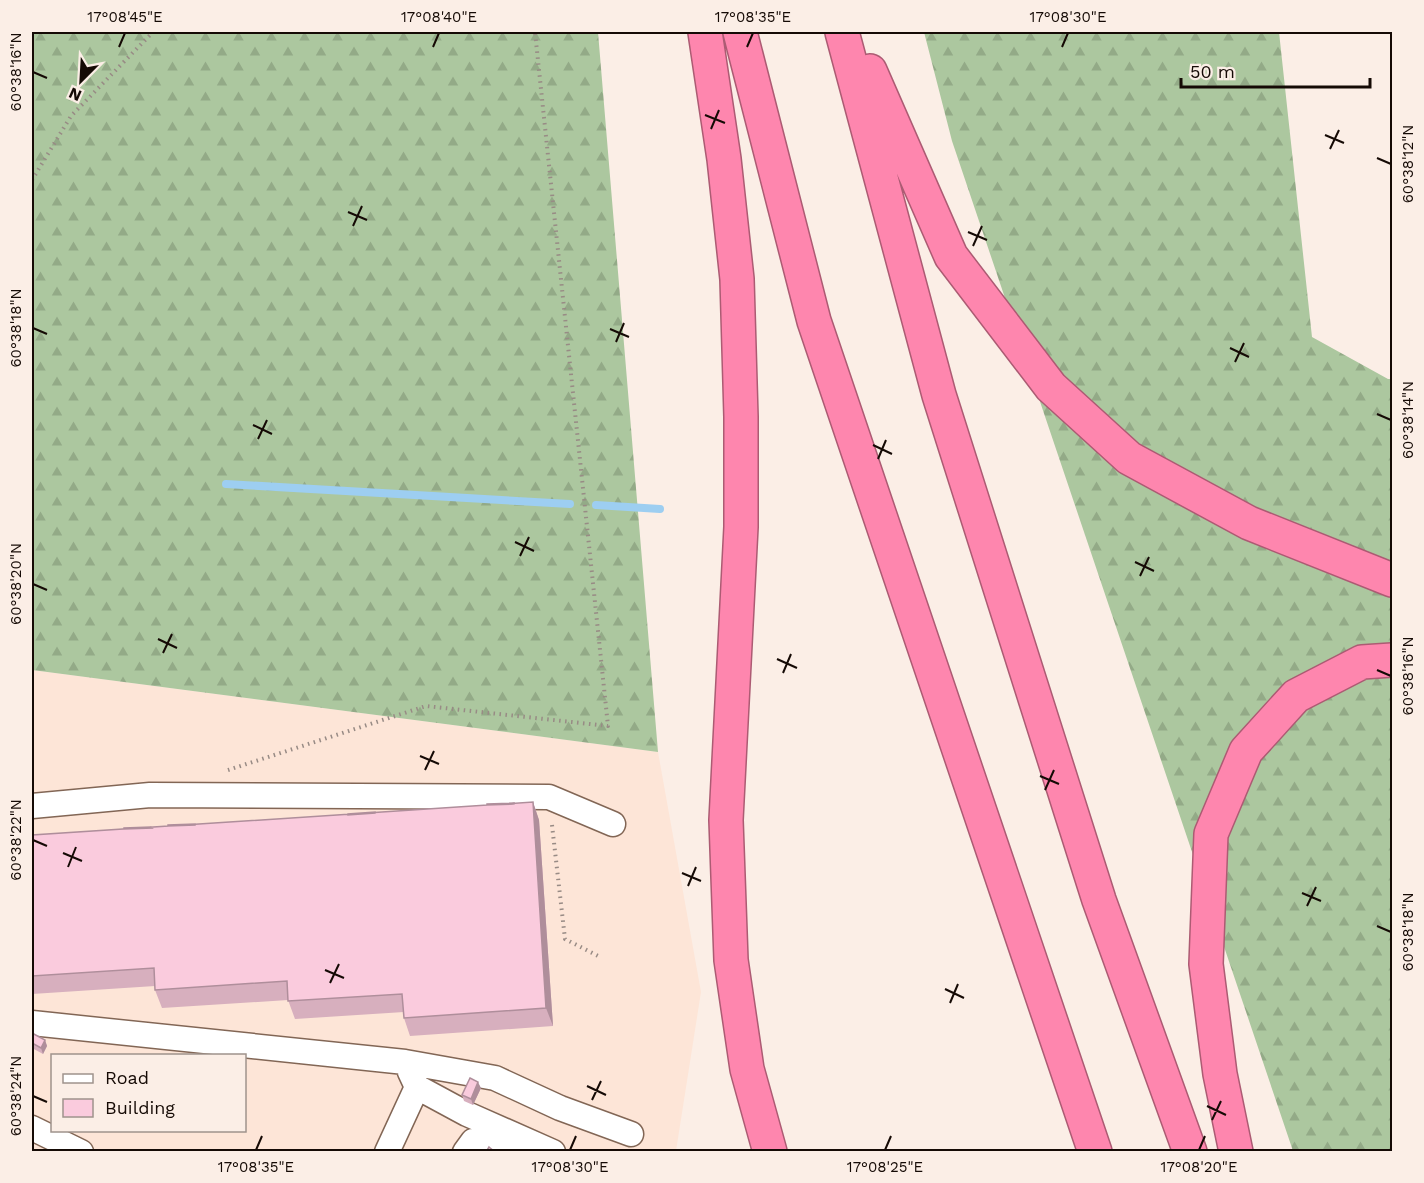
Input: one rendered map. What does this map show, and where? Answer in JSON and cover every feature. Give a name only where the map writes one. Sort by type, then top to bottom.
[{"type":"highway","points":[[705,32],[724,159],[736,268],[741,405],[741,527],[726,820],[731,960],[747,1069],[770,1152]]},
{"type":"highway","points":[[740,32],[814,321],[1095,1152]]},
{"type":"highway","points":[[842,32],[939,395],[1099,900],[1190,1152]]},
{"type":"highway","points":[[852,32],[951,256],[1050,387],[1129,458],[1249,523],[1392,580]]},
{"type":"highway","points":[[1236,1152],[1220,1074],[1206,964],[1210,834],[1246,751],[1296,696],[1362,662],[1392,660]]},
{"type":"lane","points":[[32,806],[150,795],[549,797],[613,824]]},
{"type":"lane","points":[[32,1023],[405,1062],[495,1078],[560,1108],[631,1134]]},
{"type":"lane","points":[[405,1062],[417,1087],[467,1114],[554,1152]]},
{"type":"lane","points":[[387,1152],[417,1087]]},
{"type":"lane","points":[[32,1128],[81,1152]]},
{"type":"lane","points":[[465,1152],[474,1141],[504,1143],[517,1152]]},
{"type":"path","points":[[32,180],[72,116],[153,32]]},
{"type":"path","points":[[227,770],[426,706],[608,726],[535,32]]},
{"type":"path","points":[[549,797],[565,939],[600,957]]},
{"type":"shaded area","points":[[32,670],[658,752],[701,992],[676,1151],[32,1152]]},
{"type":"green space","points":[[32,32],[598,32],[658,752],[32,670]]},
{"type":"green space","points":[[924,32],[1279,32],[1312,337],[1388,379],[1392,379],[1392,1151],[1293,1151],[952,141]]},
{"type":"building","points":[[533,802],[546,1008],[404,1018],[402,994],[288,1001],[287,981],[155,990],[154,968],[32,976],[32,835]]},
{"type":"building","points":[[487,804],[514,804],[487,805]]},
{"type":"building","points":[[375,813],[348,815],[348,814]]},
{"type":"building","points":[[168,825],[195,825],[168,826]]},
{"type":"building","points":[[124,828],[152,828],[124,829]]},
{"type":"building","points":[[32,1033],[45,1040],[41,1048],[32,1043]]},
{"type":"building","points":[[470,1078],[478,1082],[471,1099],[462,1095]]},
{"type":"waterway","points":[[226,484],[570,504]]},
{"type":"waterway","points":[[596,505],[660,509]]}]
